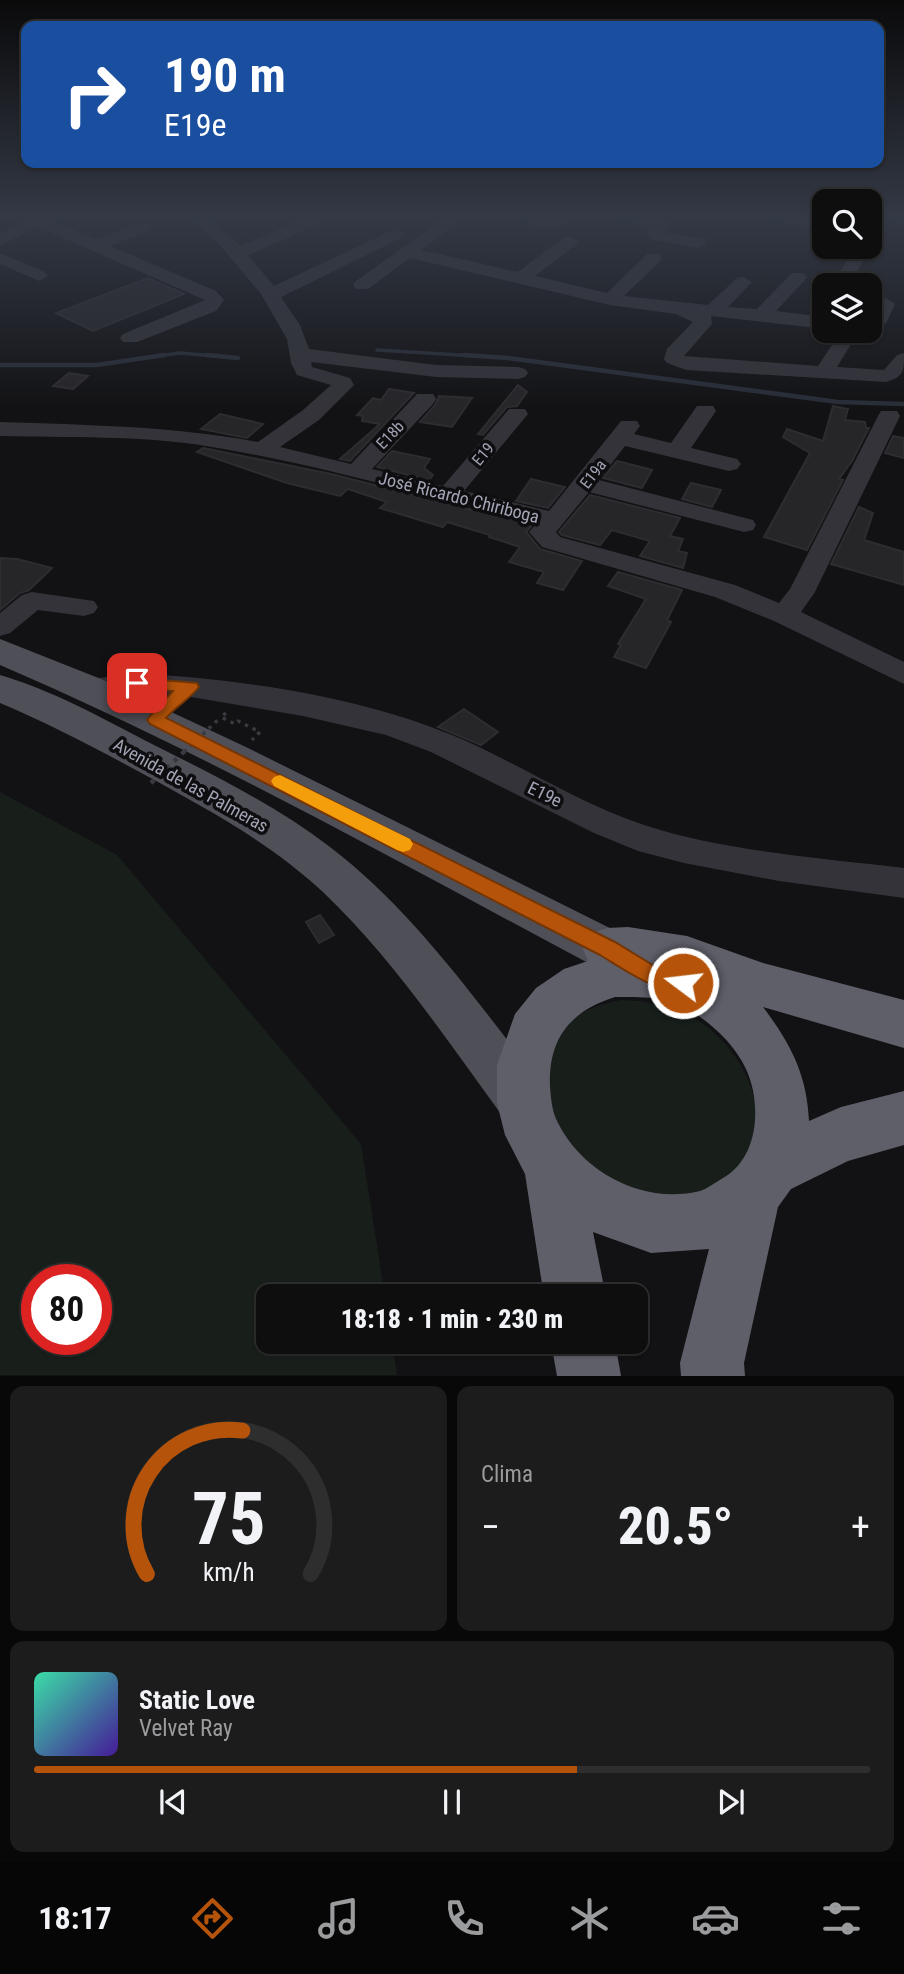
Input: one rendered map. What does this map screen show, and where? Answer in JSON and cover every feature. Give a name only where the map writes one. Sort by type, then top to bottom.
[{"type":"highway","points":[[904,1024],[762,984],[664,950],[645,947],[615,975],[582,985],[554,1004],[533,1031],[523,1065],[524,1103],[533,1135],[551,1166],[596,1204],[651,1224],[707,1220],[761,1182],[841,1135],[904,1118]]},
{"type":"highway","points":[[629,962],[713,998],[744,1023],[768,1056],[781,1094],[782,1133],[761,1182],[734,1263],[712,1363],[713,1376]]},
{"type":"highway","points":[[713,998],[904,1044]]},
{"type":"highway","points":[[551,1166],[573,1284]]},
{"type":"highway","points":[[585,1354],[589,1376]]},
{"type":"main road","points":[[0,651],[156,720],[629,962]]},
{"type":"main road","name":"Avenida de las Palmeras","points":[[0,688],[139,754],[253,814],[305,851],[359,899],[424,970],[524,1103]]},
{"type":"street","points":[[130,338],[209,306],[215,300],[210,295],[179,281]]},
{"type":"street","points":[[259,281],[297,341],[304,371],[338,379],[344,385],[311,415],[262,450]]},
{"type":"street","points":[[270,295],[299,281]]},
{"type":"street","points":[[362,285],[368,281]]},
{"type":"street","points":[[525,281],[610,300],[812,321]]},
{"type":"street","points":[[610,300],[629,281]]},
{"type":"street","points":[[762,315],[795,281]]},
{"type":"street","points":[[713,311],[743,282]]},
{"type":"street","points":[[882,312],[886,304]]},
{"type":"street","points":[[678,308],[703,319],[702,324],[674,353],[674,359],[686,364],[886,376],[894,373],[904,359]]},
{"type":"street","points":[[824,372],[842,343]]},
{"type":"street","points":[[299,354],[436,371],[518,373]]},
{"type":"street","name":"E18b","points":[[356,472],[425,399]]},
{"type":"street","points":[[705,411],[677,451],[729,464]]},
{"type":"street","name":"E19","points":[[449,494],[517,414]]},
{"type":"street","points":[[785,615],[802,592],[854,491],[888,416]]},
{"type":"street","name":"José Ricardo Chiriboga","points":[[0,429],[179,436],[262,450],[555,520]]},
{"type":"street","name":"E19a","points":[[555,520],[625,432],[677,451]]},
{"type":"street","points":[[586,484],[744,525]]},
{"type":"street","name":"José Ricardo Chiriboga","points":[[555,520],[542,532],[551,542],[725,591],[785,615],[904,674]]},
{"type":"street","points":[[0,627],[32,601],[84,607]]},
{"type":"street","name":"E19e","points":[[88,688],[137,683],[191,687],[303,705],[392,725],[442,744],[638,837],[684,849],[779,867],[904,883]]},
{"type":"street","points":[[156,720],[171,701],[191,687]]},
{"type":"path","points":[[151,783],[221,717],[236,724],[239,721],[260,732]]},
{"type":"shaded area","points":[[0,792],[117,855],[361,1144],[383,1284],[256,1284],[256,1354],[394,1354],[397,1375],[0,1375]]},
{"type":"shaded area","points":[[621,1000],[663,1005],[688,1015],[707,1027],[724,1042],[738,1061],[755,1102],[758,1124],[748,1168],[731,1185],[690,1215],[550,1155],[542,1051],[559,1030],[576,1016],[595,1007]]},
{"type":"building","points":[[140,281],[155,281],[184,294],[93,331],[56,313]]},
{"type":"building","points":[[69,373],[88,376],[73,389],[53,386]]},
{"type":"building","points":[[518,385],[527,392],[517,406],[507,407],[483,435],[478,434]]},
{"type":"building","points":[[389,389],[414,393],[350,461],[340,459],[380,424],[362,421],[363,416],[357,415],[373,398],[381,400]]},
{"type":"building","points":[[439,396],[472,398],[452,427],[420,422]]},
{"type":"building","points":[[833,406],[848,409],[845,420],[865,422],[866,428],[869,428],[839,479],[843,480],[807,550],[764,537],[810,453],[783,437],[787,429],[823,441]]},
{"type":"building","points":[[220,414],[263,424],[247,438],[201,429]]},
{"type":"building","points":[[893,436],[904,438],[904,458],[885,453]]},
{"type":"building","points":[[203,448],[331,474],[532,525],[526,532],[540,549],[582,561],[563,590],[537,583],[544,572],[509,562],[520,547],[447,522],[443,527],[380,508],[387,502],[348,489],[340,496],[287,483],[197,452]]},
{"type":"building","points":[[392,451],[430,459],[424,468],[433,475],[429,480],[377,467]]},
{"type":"building","points":[[617,461],[652,470],[642,488],[603,478]]},
{"type":"building","points":[[531,479],[565,487],[548,508],[516,501]]},
{"type":"building","points":[[691,483],[721,490],[712,507],[682,499]]},
{"type":"building","points":[[590,495],[680,518],[670,536],[683,539],[678,551],[687,553],[683,568],[640,556],[650,541],[612,530],[600,545],[562,535],[559,532]]},
{"type":"building","points":[[859,507],[873,513],[864,540],[904,552],[904,585],[831,564]]},
{"type":"building","points":[[0,558],[17,559],[52,568],[29,590],[20,593],[0,610]]},
{"type":"building","points":[[618,572],[682,590],[667,620],[671,622],[646,668],[614,657],[621,645],[618,644],[646,599],[608,586]]},
{"type":"building","points":[[464,709],[498,732],[481,745],[438,727]]},
{"type":"building","points":[[320,915],[334,935],[319,943],[306,922]]},
{"type":"waterway","points":[[377,350],[493,357]]},
{"type":"waterway","points":[[152,357],[180,353],[227,357]]},
{"type":"waterway","points":[[0,365],[97,365],[164,355]]},
{"type":"waterway","points":[[207,355],[238,358]]},
{"type":"waterway","points":[[464,355],[508,358],[838,402],[904,404]]},
{"type":"slow traffic","points":[[280,781],[403,844]]},
{"type":"route","points":[[137,683],[191,687],[171,701],[156,720],[607,948],[651,975],[683,983]]}]
